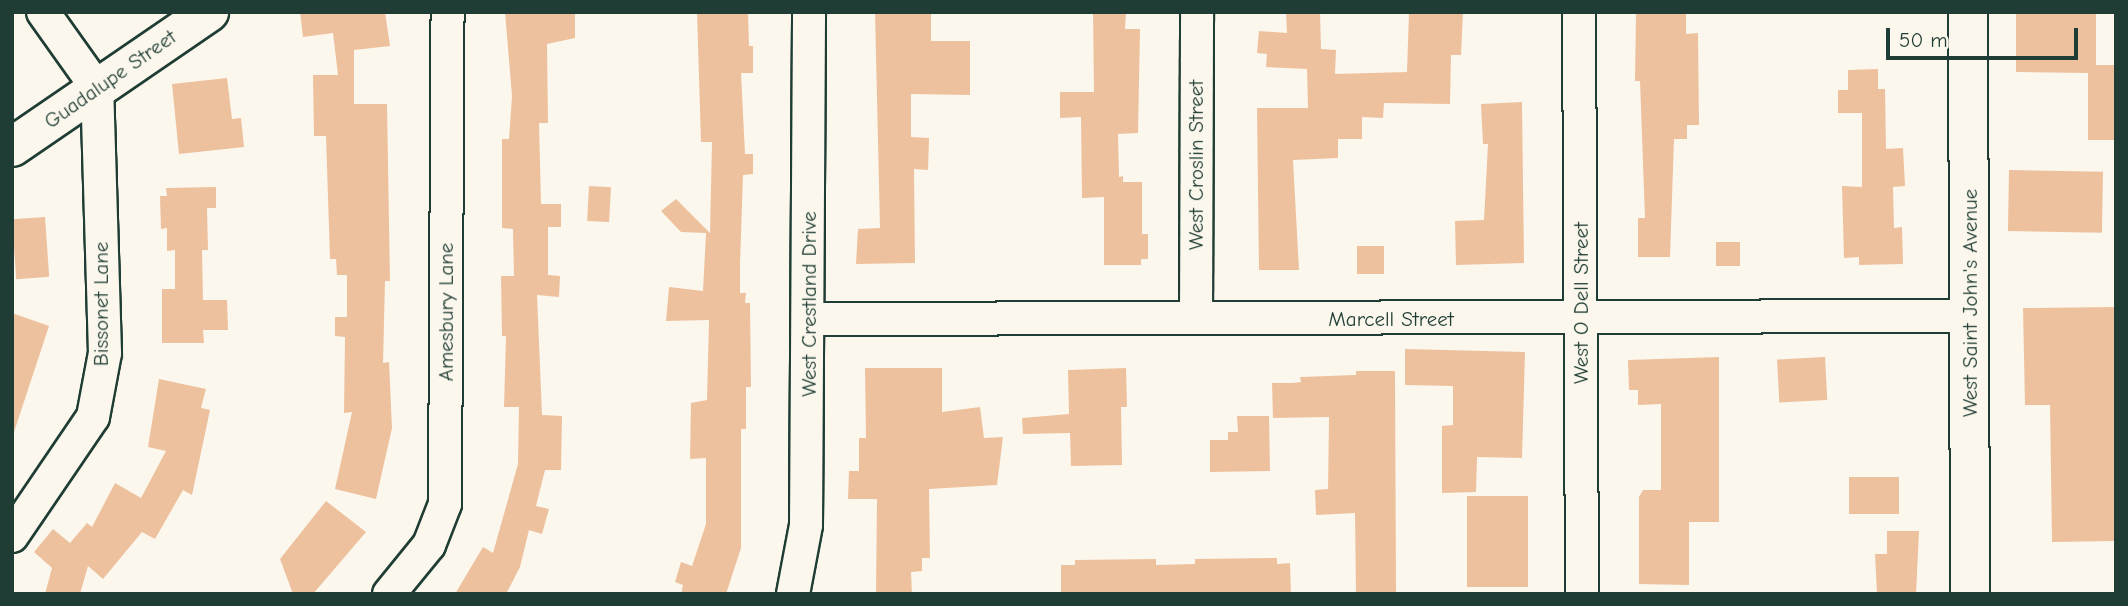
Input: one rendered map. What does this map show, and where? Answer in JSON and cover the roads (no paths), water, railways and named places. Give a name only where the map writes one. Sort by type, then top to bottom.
[{"type":"street","points":[[43,12],[97,88]]},
{"type":"street","name":"Guadalupe Street","points":[[12,147],[209,12]]},
{"type":"street","name":"Amesbury Lane","points":[[389,594],[429,545],[445,504],[448,12]]},
{"type":"street","name":"West Crestland Drive","points":[[793,594],[806,525],[810,319],[809,12]]},
{"type":"street","name":"West Croslin Street","points":[[1196,12],[1196,318]]},
{"type":"street","name":"West O Dell Street","points":[[1580,12],[1583,594]]},
{"type":"street","name":"West Saint John's Avenue","points":[[1968,12],[1972,316],[1970,594]]},
{"type":"street","name":"Bissonet Lane","points":[[12,536],[93,417],[105,353],[97,88]]},
{"type":"street","name":"Marcell Street","points":[[810,319],[1972,316]]}]
